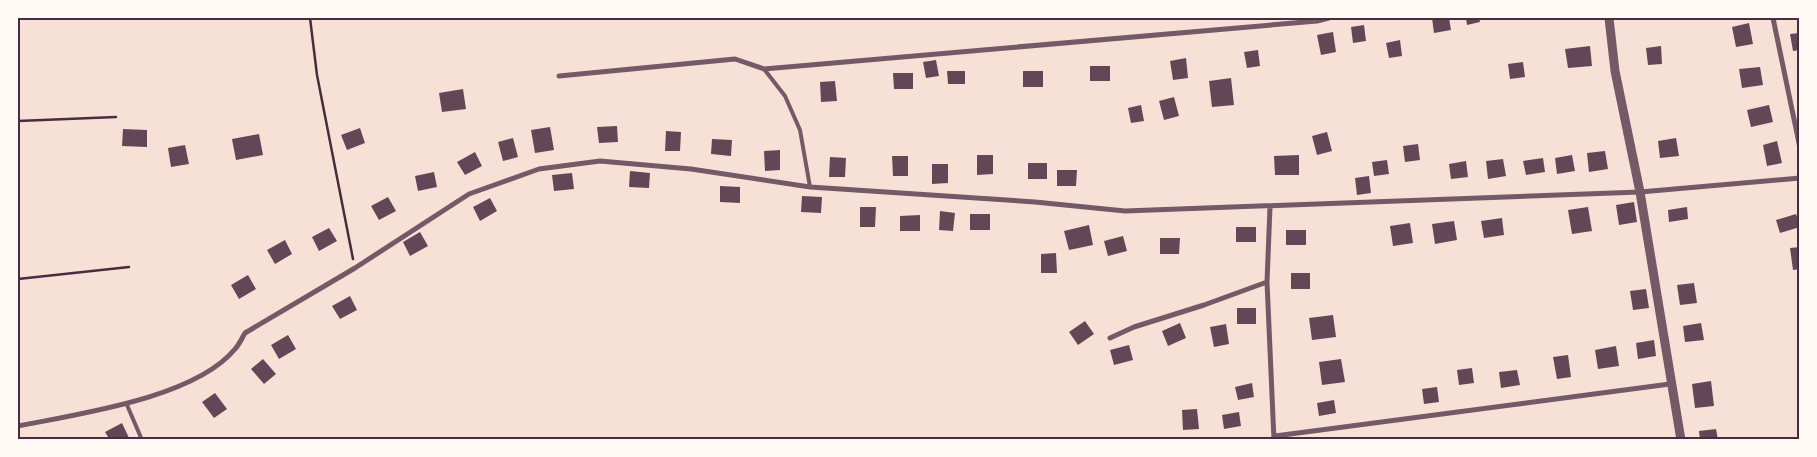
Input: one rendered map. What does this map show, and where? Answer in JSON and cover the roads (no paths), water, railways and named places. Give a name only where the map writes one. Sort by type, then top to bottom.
[{"type":"street","points":[[559,76],[735,59],[764,69],[1317,21],[1329,18]]},
{"type":"street","points":[[1609,18],[1615,71],[1640,192],[1670,384],[1681,440]]},
{"type":"street","points":[[1773,18],[1800,148]]},
{"type":"street","points":[[18,426],[127,405],[169,390],[208,372],[235,350],[245,333],[355,268],[469,194],[539,169],[600,161],[691,169],[810,187],[1035,202],[1125,211],[1640,192],[1800,178]]},
{"type":"street","points":[[1270,207],[1267,282],[1275,438],[1670,384]]},
{"type":"street","points":[[1110,338],[1134,327],[1204,305],[1267,282]]},
{"type":"lane","points":[[764,69],[785,96],[800,130],[810,187]]},
{"type":"lane","points":[[127,405],[142,440]]}]
